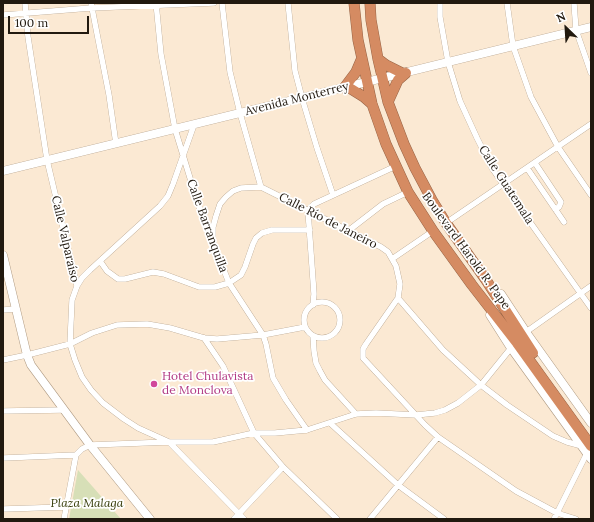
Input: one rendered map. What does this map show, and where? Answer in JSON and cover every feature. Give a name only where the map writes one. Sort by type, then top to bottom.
[{"type":"highway","name":"Boulevard Harold R. Pape","points":[[354,3],[362,58],[372,104],[386,144],[408,192],[433,231],[472,285],[591,435]]},
{"type":"highway","name":"Boulevard Harold R. Pape","points":[[370,3],[371,20],[378,59],[388,102],[415,168],[446,223],[486,280],[588,451]]},
{"type":"highway","points":[[362,58],[356,72],[346,87],[364,97],[372,104]]},
{"type":"highway","points":[[378,59],[386,65],[404,73],[398,80],[388,102]]},
{"type":"street","name":"Calle Valparaíso","points":[[25,3],[30,51],[47,160],[77,286],[72,300],[70,344],[82,377],[91,390],[124,419],[138,428],[169,442],[244,519]]},
{"type":"street","points":[[3,15],[91,6],[214,3]]},
{"type":"street","points":[[213,244],[213,227],[220,204],[233,191],[241,188],[261,187],[230,72],[222,3]]},
{"type":"street","points":[[288,3],[295,71],[317,148],[333,195]]},
{"type":"street","name":"Calle Guatemala","points":[[440,3],[440,17],[448,62],[466,114],[492,168],[591,308]]},
{"type":"street","points":[[507,3],[513,46],[531,97],[558,147],[591,195]]},
{"type":"street","points":[[574,3],[576,30],[591,73]]},
{"type":"street","name":"Calle Barranquilla","points":[[156,4],[161,54],[175,129],[198,204],[229,283],[263,335],[273,378],[307,430]]},
{"type":"street","points":[[91,6],[110,95],[116,144]]},
{"type":"street","name":"Avenida Monterrey","points":[[3,171],[591,27]]},
{"type":"street","points":[[446,223],[591,124]]},
{"type":"street","points":[[77,286],[82,278],[160,206],[168,196],[194,125]]},
{"type":"street","points":[[535,163],[561,204],[555,209]]},
{"type":"street","points":[[313,305],[314,294],[308,212],[310,208],[314,204],[396,166]]},
{"type":"street","points":[[527,168],[564,222]]},
{"type":"street","name":"Calle Río de Janeiro","points":[[261,187],[308,212],[381,247],[388,252],[398,274],[400,284],[398,298]]},
{"type":"street","points":[[348,231],[384,204],[408,192]]},
{"type":"street","points":[[100,261],[107,271],[118,279],[125,279],[153,272],[164,274],[199,287],[215,287],[229,283],[241,276],[252,244],[262,233],[272,230],[310,230]]},
{"type":"street","points":[[392,259],[433,231]]},
{"type":"street","points":[[3,258],[27,355],[37,374],[90,445],[150,519]]},
{"type":"street","points":[[486,280],[500,292],[526,332],[591,423]]},
{"type":"street","points":[[472,285],[511,348],[588,451]]},
{"type":"street","points":[[526,332],[591,286]]},
{"type":"street","points":[[576,519],[557,512],[516,491],[438,437],[363,358],[362,354],[366,344],[398,298],[443,350],[481,385],[553,436],[588,451]]},
{"type":"street","points":[[318,303],[330,304],[338,312],[340,317],[338,328],[330,336],[319,338],[313,336],[305,327],[305,314],[313,305],[318,303]]},
{"type":"street","points":[[3,310],[16,309]]},
{"type":"street","points":[[3,360],[70,344],[92,333],[117,325],[147,324],[170,328],[204,338],[263,335],[305,327]]},
{"type":"street","points":[[313,336],[316,362],[320,371],[325,380],[356,414]]},
{"type":"street","points":[[204,338],[223,366],[254,433],[283,467],[337,519]]},
{"type":"street","points":[[64,519],[76,455],[82,449],[90,445],[213,442],[254,433],[307,430],[356,414],[376,413],[416,415],[435,413],[445,410],[458,403],[481,385],[511,348]]},
{"type":"street","points":[[3,411],[64,410]]},
{"type":"street","points":[[330,423],[398,485],[444,519]]},
{"type":"street","points":[[370,519],[438,437]]},
{"type":"street","points":[[554,519],[588,451]]},
{"type":"street","points":[[3,458],[76,455]]},
{"type":"street","points":[[234,519],[283,467]]},
{"type":"street","points":[[3,509],[66,507]]},
{"type":"green space","name":"Plaza Malaga","points":[[78,470],[121,519],[69,519]]},
{"type":"place","name":"Hotel Chulavista de Monclova","points":[[154,384]]}]
